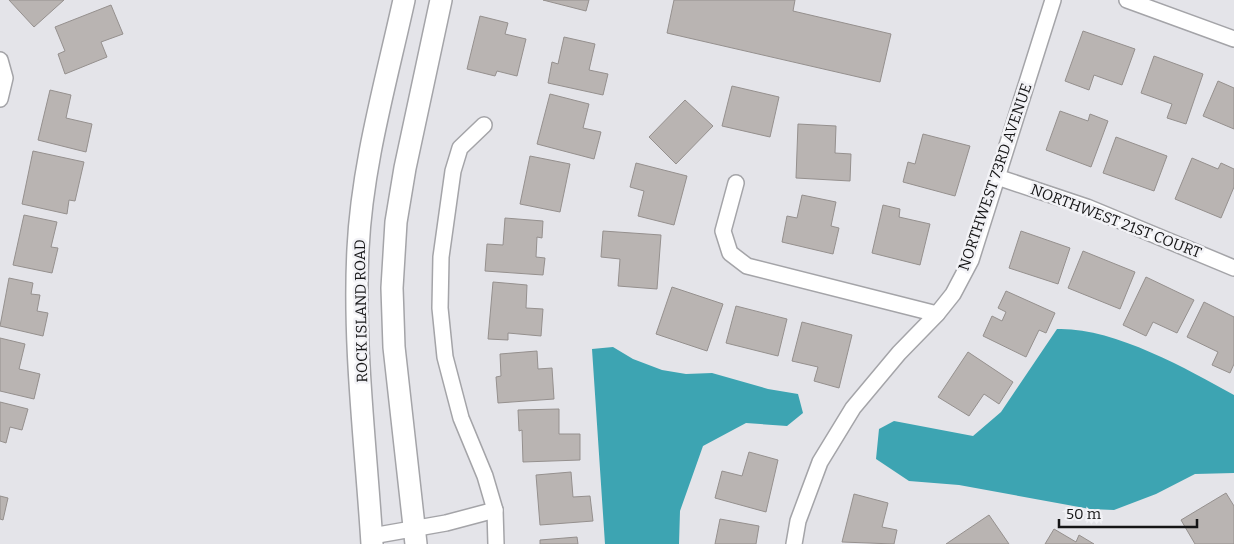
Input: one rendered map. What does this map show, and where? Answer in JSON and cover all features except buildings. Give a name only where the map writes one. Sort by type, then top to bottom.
[{"type":"main road","name":"ROCK ISLAND ROAD","points":[[372,540],[358,333],[358,248],[370,155],[404,0]]},
{"type":"main road","name":"ROCK ISLAND ROAD","points":[[415,536],[394,347],[392,288],[396,222],[405,168],[441,0]]},
{"type":"street","name":"NORTHWEST 73RD AVENUE","points":[[794,544],[804,504],[820,462],[829,446],[853,408],[953,294],[971,260],[1053,0]]},
{"type":"street","points":[[1127,0],[1234,39]]},
{"type":"street","points":[[0,60],[5,78],[0,99]]},
{"type":"street","points":[[484,125],[460,148],[453,171],[441,257],[440,308],[445,357],[462,418],[485,476],[495,510],[496,544]]},
{"type":"street","name":"NORTHWEST 21ST COURT","points":[[998,177],[1087,207],[1234,268]]},
{"type":"street","points":[[736,183],[723,232],[730,253],[747,266],[937,314]]},
{"type":"street","name":"ROCK ISLAND ROAD","points":[[372,540],[415,536],[495,510]]},
{"type":"water","points":[[1057,329],[1078,330],[1125,342],[1194,373],[1234,395],[1234,473],[1195,474],[1156,494],[1114,510],[1090,509],[959,485],[909,481],[876,459],[879,429],[894,421],[973,436],[1001,412]]},
{"type":"water","points":[[613,347],[633,359],[662,370],[686,374],[712,373],[768,389],[798,394],[803,413],[787,426],[746,423],[703,446],[680,511],[679,544],[605,544],[592,349]]}]
